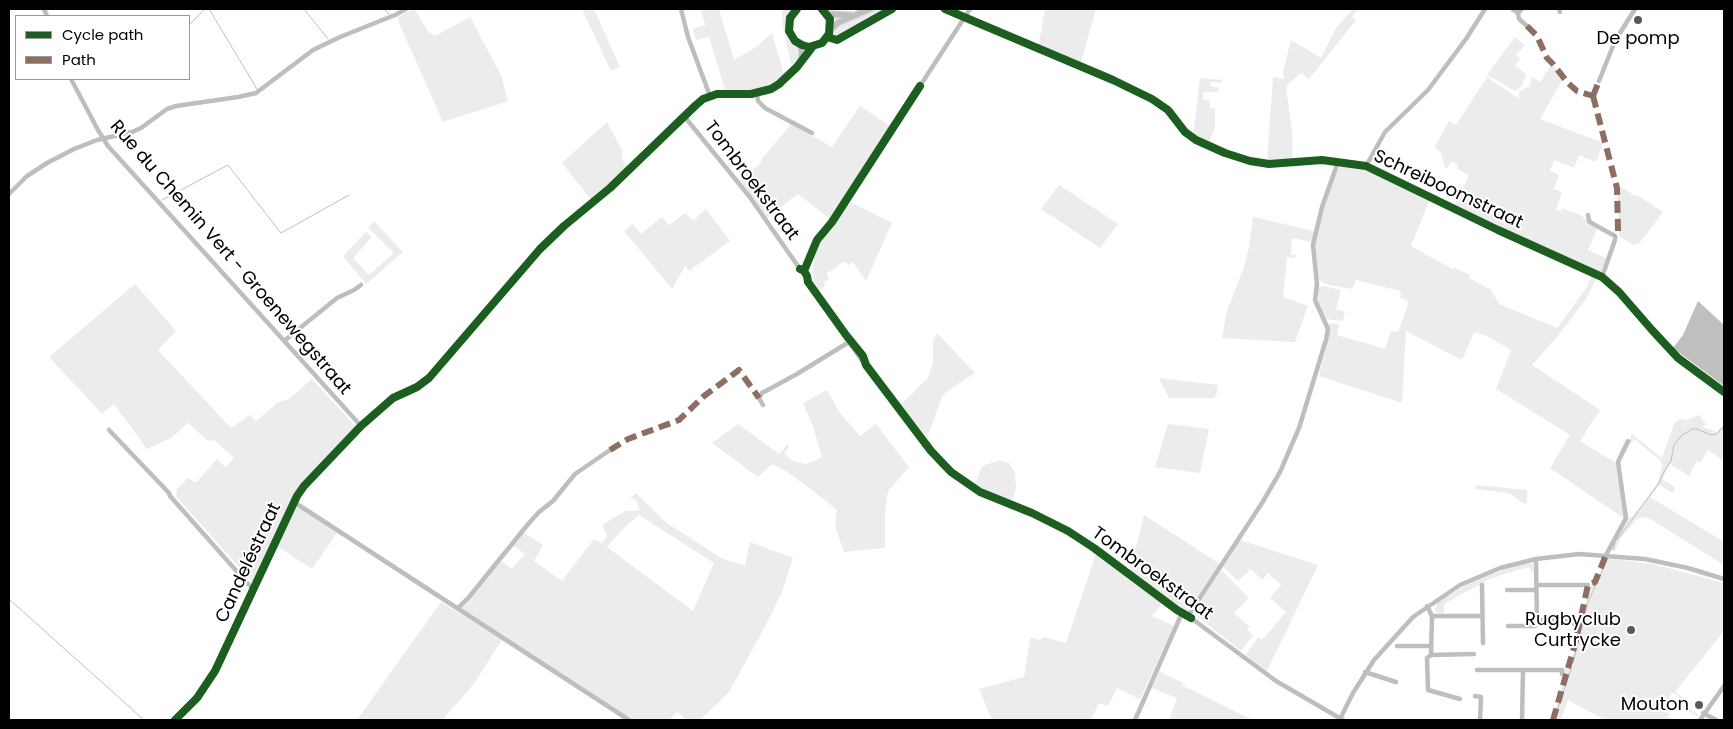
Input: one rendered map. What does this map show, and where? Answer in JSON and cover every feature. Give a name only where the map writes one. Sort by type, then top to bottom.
[{"type":"main road","points":[[797,9],[790,18],[789,28],[792,38],[799,44],[813,46],[822,43],[828,37],[831,29],[839,22],[870,9]]},
{"type":"main road","points":[[822,9],[828,14],[852,15]]},
{"type":"main road","points":[[828,14],[831,29]]},
{"type":"street","points":[[9,194],[28,176],[47,163],[97,140],[104,140],[132,132],[141,128],[159,114],[176,106],[256,93],[313,50],[406,9]]},
{"type":"street","points":[[681,9],[688,37],[710,96],[724,93],[757,94],[771,90],[800,64],[813,46]]},
{"type":"street","points":[[828,37],[835,40],[892,9]]},
{"type":"street","name":"Schreiboomstraat","points":[[945,9],[1152,99],[1168,110],[1185,132],[1196,140],[1225,153],[1250,161],[1268,164],[1314,160],[1366,166],[1498,230],[1602,277],[1619,292],[1678,358],[1724,392]]},
{"type":"street","points":[[920,86],[970,9]]},
{"type":"street","points":[[1366,166],[1385,132],[1428,90],[1466,39],[1485,9]]},
{"type":"street","points":[[1512,9],[1518,13],[1519,19],[1527,26]]},
{"type":"street","points":[[1518,13],[1522,9]]},
{"type":"street","points":[[1599,81],[1615,41],[1636,9]]},
{"type":"street","points":[[799,44],[802,55],[800,64]]},
{"type":"street","name":"Rue du Chemin Vert - Groenewegstraat","points":[[72,80],[104,140],[361,426]]},
{"type":"street","points":[[757,94],[758,101],[765,108],[812,134]]},
{"type":"street","name":"Candeléstraat","points":[[175,720],[197,698],[210,680],[294,502],[304,486],[361,426],[393,398],[429,378],[553,236],[610,188],[703,99],[710,96]]},
{"type":"street","name":"Tombroekstraat","points":[[684,116],[740,184],[800,269],[804,271],[808,282],[858,350],[866,365]]},
{"type":"street","points":[[1188,616],[1262,503],[1280,472],[1299,428],[1328,329],[1315,300],[1317,284],[1313,245],[1322,207],[1338,162]]},
{"type":"street","points":[[1588,216],[1589,221],[1593,224],[1615,236],[1602,277]]},
{"type":"street","points":[[804,271],[811,254]]},
{"type":"street","points":[[284,341],[337,298],[354,290],[361,284]]},
{"type":"street","name":"Tombroekstraat","points":[[846,335],[849,342],[936,457],[957,477],[980,492],[1032,513],[1068,531],[1276,681],[1342,719]]},
{"type":"street","points":[[763,405],[759,398],[762,393],[849,342]]},
{"type":"street","points":[[109,430],[169,493],[254,589]]},
{"type":"street","points":[[1606,555],[1626,518],[1618,462],[1628,441]]},
{"type":"street","points":[[458,608],[529,523],[553,501],[575,474],[610,450]]},
{"type":"street","points":[[294,502],[629,720]]},
{"type":"street","points":[[1342,719],[1353,693],[1365,672],[1398,632],[1427,606],[1460,585],[1480,576],[1520,562],[1579,554],[1606,555],[1667,563],[1724,579]]},
{"type":"street","points":[[1508,626],[1535,626],[1537,620],[1536,559]]},
{"type":"street","points":[[1482,585],[1483,643]]},
{"type":"street","points":[[1507,590],[1588,585]]},
{"type":"street","points":[[1427,606],[1432,616],[1431,654],[1427,658],[1428,690],[1460,699]]},
{"type":"street","points":[[1134,720],[1182,613]]},
{"type":"street","points":[[1432,616],[1482,616]]},
{"type":"street","points":[[1537,620],[1574,621],[1574,624]]},
{"type":"street","points":[[1397,646],[1431,646]]},
{"type":"street","points":[[1431,654],[1474,654]]},
{"type":"street","points":[[1476,670],[1562,670],[1562,674]]},
{"type":"street","points":[[1522,720],[1524,671]]},
{"type":"street","points":[[1365,672],[1396,682]]},
{"type":"street","points":[[1700,720],[1724,686]]},
{"type":"street","points":[[1475,696],[1481,696],[1480,720]]},
{"type":"street","points":[[1703,714],[1716,720]]},
{"type":"shaded area","points":[[415,9],[428,32],[435,36],[470,17],[501,75],[508,101],[443,122],[399,23],[398,17]]},
{"type":"shaded area","points":[[582,9],[594,9],[620,67],[611,71]]},
{"type":"shaded area","points":[[705,9],[719,9],[734,60],[756,47],[772,33],[784,75],[765,88],[725,90],[709,37],[696,40],[693,29],[705,25],[701,11]]},
{"type":"shaded area","points":[[782,9],[793,9],[788,16],[786,27],[789,37],[798,46],[800,51],[798,63],[792,68],[783,27]]},
{"type":"shaded area","points":[[878,9],[889,9],[837,38],[834,37],[833,32],[837,26]]},
{"type":"shaded area","points":[[1045,9],[1096,9],[1080,65],[1038,48]]},
{"type":"shaded area","points":[[1353,9],[1359,9],[1352,17],[1356,20],[1309,79],[1301,73],[1286,86],[1292,131],[1293,161],[1267,162],[1273,77],[1284,79],[1283,72],[1291,40],[1321,58],[1336,28]]},
{"type":"shaded area","points":[[1515,37],[1525,45],[1516,55],[1520,59],[1515,66],[1526,74],[1522,86],[1515,91],[1487,75]]},
{"type":"shaded area","points":[[1552,64],[1563,79],[1540,119],[1603,143],[1596,162],[1579,155],[1574,168],[1554,160],[1550,171],[1559,175],[1554,189],[1562,192],[1556,210],[1561,212],[1562,208],[1581,215],[1597,229],[1588,250],[1606,258],[1601,273],[1454,207],[1469,175],[1457,169],[1458,165],[1451,161],[1448,168],[1445,167],[1440,151],[1434,148],[1449,121],[1456,125],[1487,77],[1519,99],[1519,92],[1530,86],[1532,77],[1540,82]]},
{"type":"shaded area","points":[[1200,78],[1222,80],[1222,83],[1211,82],[1210,86],[1219,88],[1217,92],[1203,92],[1203,99],[1210,101],[1210,108],[1215,109],[1215,128],[1208,144],[1193,136]]},
{"type":"shaded area","points":[[860,106],[891,127],[830,219],[798,194],[767,218],[740,180],[762,162],[761,160],[791,124],[832,147]]},
{"type":"shaded area","points":[[607,122],[622,150],[622,160],[628,167],[592,201],[562,163]]},
{"type":"shaded area","points":[[1344,165],[1368,169],[1430,199],[1411,246],[1452,269],[1456,268],[1470,275],[1469,278],[1491,290],[1499,304],[1557,328],[1587,287],[1592,274],[1597,277],[1586,299],[1557,337],[1532,365],[1600,410],[1580,441],[1616,463],[1625,519],[1550,468],[1570,435],[1496,389],[1511,350],[1487,336],[1474,332],[1462,360],[1406,331],[1402,403],[1319,376],[1328,341],[1329,323],[1339,324],[1337,335],[1385,349],[1391,331],[1398,332],[1408,305],[1407,300],[1400,298],[1401,291],[1356,280],[1352,289],[1325,284],[1319,280],[1315,242],[1323,209],[1337,170]]},
{"type":"shaded area","points":[[1059,185],[1118,224],[1100,248],[1041,209]]},
{"type":"shaded area","points":[[1617,185],[1663,212],[1639,243],[1633,245],[1619,236]]},
{"type":"shaded area","points":[[847,200],[892,223],[866,281],[853,262],[849,265],[845,261],[826,274],[829,279],[824,283],[825,286],[819,290],[812,278],[814,256],[811,255],[814,248],[817,248],[819,239]]},
{"type":"shaded area","points":[[706,209],[730,241],[689,271],[685,266],[672,289],[624,231],[632,224],[641,234],[662,217],[669,225],[685,213],[693,221]]},
{"type":"shaded area","points":[[1253,217],[1314,231],[1312,242],[1292,238],[1291,254],[1296,255],[1295,258],[1287,257],[1283,297],[1308,306],[1295,342],[1222,338],[1227,311],[1244,267]]},
{"type":"shaded area","points":[[374,221],[403,252],[366,284],[343,256],[366,232],[372,237],[353,258],[369,275],[394,253],[368,228]]},
{"type":"shaded area","points":[[135,284],[176,331],[158,350],[231,428],[250,415],[256,421],[277,403],[289,399],[312,379],[356,427],[301,485],[254,584],[176,496],[177,489],[188,478],[196,483],[217,459],[226,467],[234,458],[214,440],[208,441],[188,423],[171,438],[147,449],[114,404],[102,414],[49,357]]},
{"type":"shaded area","points":[[1323,286],[1341,290],[1336,309],[1345,312],[1343,321],[1326,319],[1317,296],[1319,287]]},
{"type":"shaded area","points":[[1698,301],[1724,325],[1724,386],[1673,348],[1683,335]]},
{"type":"shaded area","points":[[937,333],[975,373],[946,392],[942,397],[927,438],[901,404],[927,379],[933,363],[933,342]]},
{"type":"shaded area","points":[[1159,378],[1218,385],[1217,393],[1214,398],[1169,398]]},
{"type":"shaded area","points":[[827,390],[840,413],[860,436],[876,424],[909,467],[889,490],[887,496],[885,548],[844,552],[835,526],[837,510],[786,471],[772,464],[758,477],[712,443],[738,424],[779,454],[788,444],[789,447],[784,453],[791,460],[805,464],[812,462],[822,457],[813,426],[803,403]]},
{"type":"shaded area","points":[[1699,415],[1706,424],[1703,427],[1717,432],[1724,423],[1724,461],[1708,450],[1700,463],[1697,461],[1689,476],[1670,464],[1662,479],[1675,487],[1673,493],[1659,485],[1650,497],[1724,542],[1724,565],[1649,518],[1641,517],[1636,520],[1620,539],[1615,551],[1612,551],[1611,549],[1628,518],[1632,517],[1650,494],[1657,484],[1661,471],[1662,464],[1660,460],[1634,439],[1621,460],[1632,434],[1662,458],[1674,424],[1678,420],[1687,420]]},
{"type":"shaded area","points":[[1168,424],[1209,429],[1200,473],[1155,467]]},
{"type":"shaded area","points":[[1000,460],[1009,463],[1015,472],[1016,488],[1012,500],[995,495],[975,485],[982,466]]},
{"type":"shaded area","points":[[1476,485],[1527,490],[1527,502],[1525,504],[1521,502],[1509,493],[1475,489]]},
{"type":"shaded area","points":[[636,493],[667,523],[721,558],[745,566],[750,542],[793,558],[782,592],[729,692],[700,720],[687,720],[677,712],[669,720],[634,720],[462,611],[462,606],[500,560],[512,569],[525,554],[512,545],[523,532],[543,545],[534,561],[562,581],[594,539],[602,543],[607,536],[603,527],[604,524],[626,511],[640,510],[635,499],[630,499]],"holes":[[[639,515],[714,563],[693,611],[607,547]]]},
{"type":"shaded area","points":[[294,507],[301,508],[337,533],[312,569],[277,546]]},
{"type":"shaded area","points":[[1144,515],[1220,564],[1187,612],[1130,571]]},
{"type":"shaded area","points":[[1240,540],[1318,565],[1267,671],[1246,655],[1258,637],[1262,640],[1286,612],[1270,598],[1281,585],[1268,573],[1262,580],[1251,569],[1238,581],[1223,567]]},
{"type":"shaded area","points":[[1096,554],[1163,603],[1152,616],[1174,626],[1140,699],[1117,688],[1108,706],[1099,703],[1091,720],[992,720],[979,689],[1024,677],[1030,639],[1040,640],[1044,637],[1066,643]]},
{"type":"shaded area","points":[[1607,558],[1653,564],[1724,583],[1724,631],[1675,692],[1700,710],[1672,692],[1669,697],[1698,714],[1697,716],[1667,701],[1663,710],[1670,714],[1668,717],[1673,720],[1605,720],[1568,700],[1561,720],[1552,720],[1565,676],[1564,669],[1574,665],[1570,664],[1581,628],[1588,590],[1591,588],[1591,585],[1596,583]]},
{"type":"shaded area","points":[[1528,563],[1533,564],[1534,571],[1532,572],[1529,567],[1485,581],[1485,583],[1444,604],[1444,613],[1437,613],[1435,610],[1437,603],[1468,584],[1494,573]]},
{"type":"shaded area","points":[[1222,571],[1249,598],[1234,613],[1250,627],[1247,630],[1253,635],[1241,651],[1193,613]]},
{"type":"shaded area","points":[[441,602],[502,640],[473,685],[442,720],[357,720]]},
{"type":"shaded area","points":[[1159,671],[1183,683],[1183,686],[1253,720],[1169,720],[1177,698],[1152,688]]},
{"type":"waterway","points":[[190,24],[205,9]]},
{"type":"waterway","points":[[209,9],[257,89]]},
{"type":"waterway","points":[[304,9],[328,39]]},
{"type":"waterway","points":[[384,9],[389,14]]},
{"type":"waterway","points":[[162,200],[228,165],[281,233],[349,195]]},
{"type":"waterway","points":[[1617,540],[1659,483],[1671,461],[1674,445],[1681,436],[1692,429],[1697,429],[1711,435],[1717,434],[1724,426]]},
{"type":"waterway","points":[[1613,549],[1615,543]]},
{"type":"waterway","points":[[1573,663],[1588,602],[1607,560]]},
{"type":"waterway","points":[[9,599],[144,720]]},
{"type":"waterway","points":[[1554,720],[1571,669]]},
{"type":"marked path","points":[[1527,26],[1537,36],[1547,58],[1568,83],[1577,91],[1593,96]]},
{"type":"marked path","points":[[1593,96],[1599,81]]},
{"type":"marked path","points":[[1593,96],[1617,188],[1618,233],[1615,236]]},
{"type":"marked path","points":[[610,450],[628,439],[679,420],[704,396],[739,370],[759,398]]},
{"type":"marked path","points":[[1553,720],[1575,644],[1588,585],[1595,582],[1606,555]]},
{"type":"cycle path","points":[[797,9],[790,18],[789,31],[795,41],[809,47],[822,43],[829,34],[830,19],[822,9]]},
{"type":"cycle path","points":[[827,37],[837,40],[892,9]]},
{"type":"cycle path","points":[[945,9],[1113,80],[1152,99],[1168,110],[1185,132],[1196,140],[1225,153],[1250,161],[1269,164],[1322,160],[1366,166],[1498,230],[1602,277],[1619,292],[1678,358],[1724,392]]},
{"type":"cycle path","points":[[175,720],[197,698],[215,671],[297,496],[304,486],[361,426],[393,398],[417,387],[429,378],[540,249],[564,226],[610,188],[696,105],[703,99],[717,94],[751,94],[771,89],[797,67],[813,46]]},
{"type":"cycle path","points":[[804,271],[817,240],[832,222],[920,86]]},
{"type":"cycle path","points":[[800,269],[804,271],[808,282],[863,356],[866,365],[931,451],[951,472],[980,492],[1032,513],[1068,531],[1177,610],[1191,618]]},
{"type":"place","name":"De pomp","points":[[1638,20]]},
{"type":"place","name":"Rugbyclub Curtrycke","points":[[1631,630]]},
{"type":"place","name":"Mouton","points":[[1699,705]]}]
